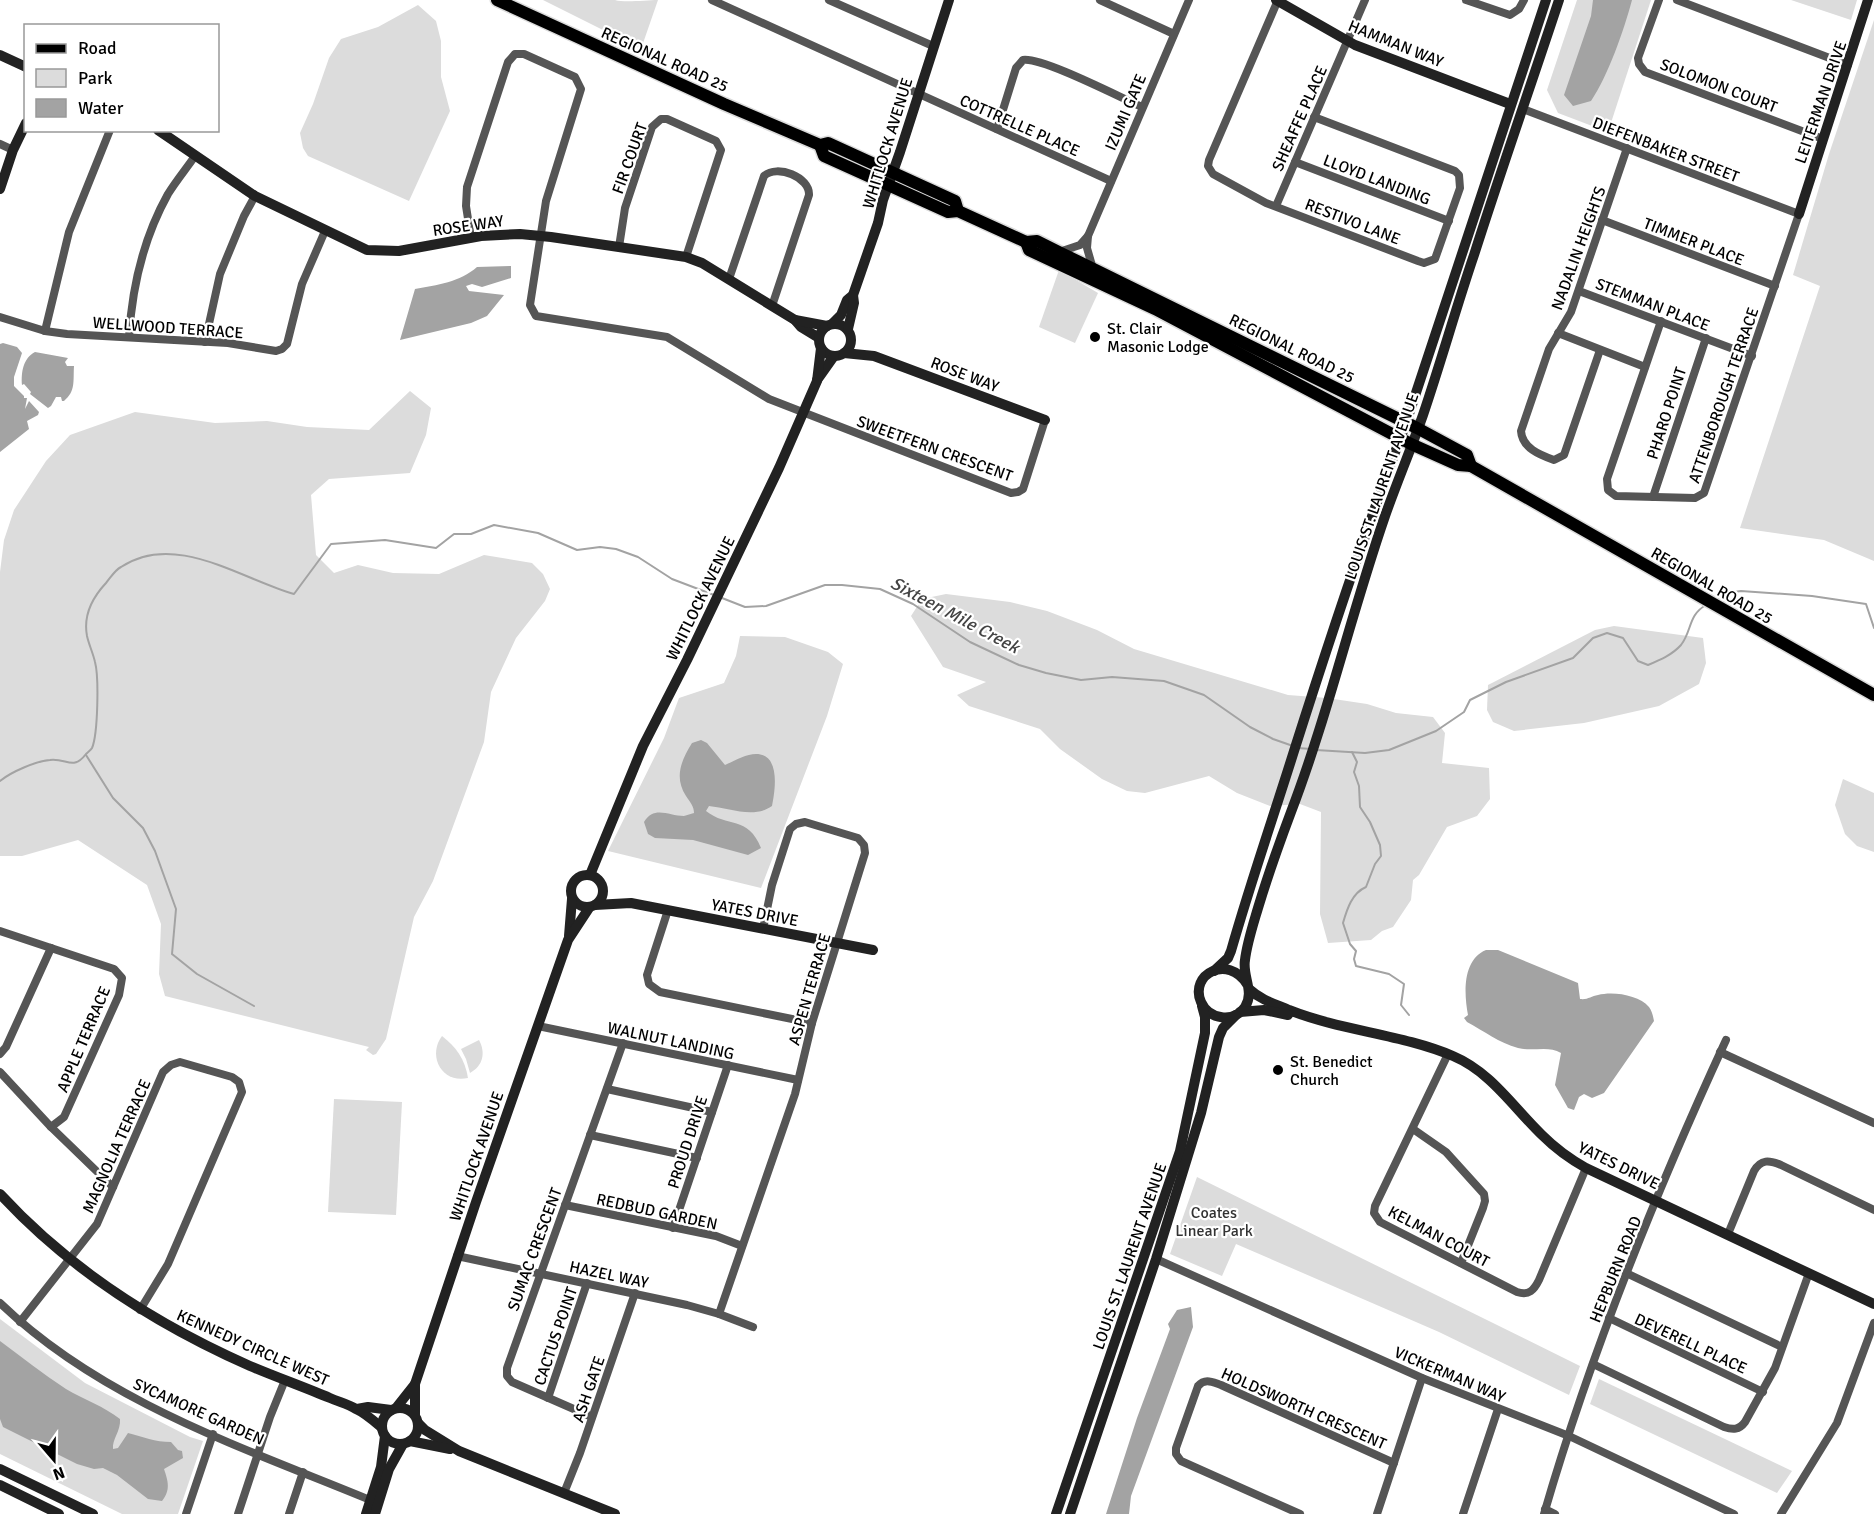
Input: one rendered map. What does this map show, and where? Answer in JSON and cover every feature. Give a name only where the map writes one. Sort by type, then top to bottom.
[{"type":"main road","name":"REGIONAL ROAD 25","points":[[496,0],[724,104],[820,145],[828,143],[892,172],[955,201],[958,211]]},
{"type":"main road","name":"REGIONAL ROAD 25","points":[[820,145],[824,156],[888,185],[948,212],[958,211],[1026,242],[1037,241],[1093,268],[1412,426],[1467,455],[1471,466]]},
{"type":"main road","name":"REGIONAL ROAD 25","points":[[1026,242],[1029,249],[1155,309],[1406,441],[1458,465],[1471,466],[1874,695]]},
{"type":"street","name":"COTTRELLE PLACE","points":[[712,0],[1111,181]]},
{"type":"street","points":[[829,0],[933,46]]},
{"type":"street","name":"WHITLOCK AVENUE","points":[[850,334],[853,295],[949,0]]},
{"type":"street","points":[[1100,0],[1174,34]]},
{"type":"street","name":"IZUMI GATE","points":[[1088,236],[1189,0]]},
{"type":"street","name":"HAMMAN WAY","points":[[1277,0],[1348,41],[1510,104]]},
{"type":"street","name":"RESTIVO LANE","points":[[1277,0],[1208,166],[1217,177],[1276,206],[1424,263],[1435,258],[1461,184],[1459,175],[1455,171],[1314,117]]},
{"type":"street","name":"SHEAFFE PLACE","points":[[1276,206],[1365,0]]},
{"type":"street","points":[[1467,0],[1510,15],[1520,9],[1524,0]]},
{"type":"street","name":"LOUIS ST. LAURENT AVENUE","points":[[1412,426],[1510,104],[1546,0]]},
{"type":"street","name":"LOUIS ST. LAURENT AVENUE","points":[[1214,971],[1228,958],[1231,951],[1251,881],[1371,517],[1412,426],[1559,0]]},
{"type":"street","name":"SOLOMON COURT","points":[[1659,0],[1638,58],[1641,69],[1822,139]]},
{"type":"street","points":[[1677,0],[1848,65]]},
{"type":"street","name":"LEITERMAN DRIVE","points":[[1799,214],[1869,0]]},
{"type":"street","points":[[471,238],[466,198],[470,173],[508,62],[511,57],[520,53],[575,77],[581,89],[549,188],[530,304],[536,316],[667,337],[769,399],[803,413]]},
{"type":"street","points":[[0,55],[24,66]]},
{"type":"street","points":[[997,129],[1016,68],[1023,60],[1029,59],[1065,72],[1142,107]]},
{"type":"street","name":"DIEFENBAKER STREET","points":[[1523,109],[1799,214]]},
{"type":"street","name":"FIR COURT","points":[[619,247],[625,208],[652,127],[661,119],[667,119],[716,141],[721,150],[686,257]]},
{"type":"street","points":[[0,189],[13,150],[24,127]]},
{"type":"street","points":[[45,331],[69,232],[109,132]]},
{"type":"street","name":"ROSE WAY","points":[[161,132],[255,196],[360,247],[383,252],[399,251],[502,234],[541,236],[686,257],[702,263],[795,320],[820,343]]},
{"type":"street","points":[[0,144],[13,150]]},
{"type":"street","name":"NADALIN HEIGHTS","points":[[1600,350],[1566,453],[1560,458],[1549,458],[1526,446],[1521,434],[1549,349],[1572,312],[1627,148]]},
{"type":"street","points":[[129,337],[131,308],[137,277],[151,234],[168,195],[195,156]]},
{"type":"street","name":"LLOYD LANDING","points":[[1295,162],[1449,221]]},
{"type":"street","points":[[729,279],[764,176],[769,172],[779,170],[802,180],[808,186],[809,195],[772,306]]},
{"type":"street","points":[[205,342],[220,274],[244,216],[255,196]]},
{"type":"street","name":"ATTENBOROUGH TERRACE","points":[[1661,321],[1607,483],[1608,490],[1616,496],[1695,498],[1704,493],[1799,214]]},
{"type":"street","name":"TIMMER PLACE","points":[[1602,220],[1775,286]]},
{"type":"street","name":"WELLWOOD TERRACE","points":[[0,317],[45,331],[235,343],[273,351],[285,346],[302,284],[325,231]]},
{"type":"street","points":[[1059,252],[1080,245],[1088,236]]},
{"type":"street","points":[[1088,236],[1088,248],[1093,268]]},
{"type":"street","name":"STEMMAN PLACE","points":[[1579,291],[1752,356]]},
{"type":"street","name":"WHITLOCK AVENUE","points":[[830,325],[841,315],[847,300],[853,295]]},
{"type":"street","name":"ROSE WAY","points":[[795,320],[830,325]]},
{"type":"street","points":[[830,325],[843,326],[850,334],[849,350],[839,355],[829,355],[820,343],[820,333],[830,325]]},
{"type":"street","points":[[1558,333],[1645,367]]},
{"type":"street","name":"ROSE WAY","points":[[850,334],[874,356]]},
{"type":"street","name":"PHARO POINT","points":[[1653,497],[1706,338]]},
{"type":"street","name":"WHITLOCK AVENUE","points":[[817,381],[820,343]]},
{"type":"street","name":"WHITLOCK AVENUE","points":[[597,881],[609,827],[644,746],[766,496],[817,381],[839,355]]},
{"type":"street","name":"ROSE WAY","points":[[839,355],[874,356],[1045,420]]},
{"type":"street","name":"SWEETFERN CRESCENT","points":[[803,413],[1011,493],[1023,489],[1045,420]]},
{"type":"street","name":"LOUIS ST. LAURENT AVENUE","points":[[1248,986],[1244,962],[1252,928],[1274,856],[1325,712],[1406,441]]},
{"type":"street","name":"ASPEN TERRACE","points":[[719,1314],[795,1094],[812,1023],[865,853],[864,845],[858,838],[805,822],[796,824],[790,829],[772,885],[763,929]]},
{"type":"street","points":[[579,877],[597,881],[602,897],[592,907],[579,906],[572,899],[570,892],[573,882],[579,877]]},
{"type":"street","name":"YATES DRIVE","points":[[597,881],[615,896],[631,903],[873,950]]},
{"type":"street","name":"WHITLOCK AVENUE","points":[[416,1419],[415,1384],[457,1256],[568,940],[572,899]]},
{"type":"street","name":"YATES DRIVE","points":[[592,907],[631,903]]},
{"type":"street","name":"WHITLOCK AVENUE","points":[[568,940],[592,907]]},
{"type":"street","points":[[668,910],[647,975],[653,988],[660,992],[812,1023]]},
{"type":"street","name":"APPLE TERRACE","points":[[0,931],[114,969],[122,978],[119,995],[64,1117],[51,1127]]},
{"type":"street","points":[[0,1054],[6,1047],[51,948]]},
{"type":"street","points":[[1230,969],[1243,977],[1248,986],[1248,1000],[1233,1016],[1221,1018],[1209,1012],[1201,1003],[1200,985],[1207,975],[1214,971],[1230,969]]},
{"type":"street","name":"YATES DRIVE","points":[[1248,986],[1262,999],[1300,1015],[1418,1045],[1461,1060],[1486,1076],[1549,1143],[1586,1168],[1874,1304]]},
{"type":"street","name":"LOUIS ST. LAURENT AVENUE","points":[[1056,1514],[1180,1151],[1205,1033],[1205,1017],[1201,1003]]},
{"type":"street","name":"YATES DRIVE","points":[[1239,1012],[1264,1011],[1300,1015]]},
{"type":"street","name":"LOUIS ST. LAURENT AVENUE","points":[[1070,1514],[1156,1260],[1201,1113],[1219,1037],[1223,1028],[1239,1012]]},
{"type":"street","name":"WALNUT LANDING","points":[[538,1026],[798,1080]]},
{"type":"street","name":"HEPBURN ROAD","points":[[1544,1512],[1608,1318],[1726,1040]]},
{"type":"street","name":"SUMAC CRESCENT","points":[[592,1417],[512,1382],[507,1376],[507,1368],[623,1043]]},
{"type":"street","points":[[1720,1052],[1874,1123]]},
{"type":"street","name":"KELMAN COURT","points":[[1448,1054],[1375,1206],[1375,1217],[1384,1225],[1524,1294],[1533,1291],[1539,1280],[1586,1168]]},
{"type":"street","name":"MAGNOLIA TERRACE","points":[[20,1322],[97,1224],[163,1072],[171,1065],[180,1062],[232,1077],[239,1082],[242,1092],[168,1264],[140,1310]]},
{"type":"street","name":"PROUD DRIVE","points":[[673,1227],[728,1065]]},
{"type":"street","points":[[0,1072],[51,1127],[113,1187]]},
{"type":"street","points":[[607,1089],[712,1112]]},
{"type":"street","points":[[1413,1129],[1446,1152],[1484,1194],[1483,1209],[1461,1263]]},
{"type":"street","points":[[590,1135],[697,1158]]},
{"type":"street","points":[[1728,1234],[1757,1165],[1767,1161],[1781,1165],[1874,1210]]},
{"type":"street","name":"KENNEDY CIRCLE WEST","points":[[0,1194],[70,1260],[140,1310],[205,1345],[357,1409],[383,1432]]},
{"type":"street","name":"REDBUD GARDEN","points":[[565,1205],[716,1236],[742,1246]]},
{"type":"street","name":"HAZEL WAY","points":[[457,1256],[687,1305],[719,1314],[753,1328]]},
{"type":"street","name":"VICKERMAN WAY","points":[[1156,1260],[1422,1378],[1569,1436],[1734,1514]]},
{"type":"street","points":[[1626,1273],[1782,1347]]},
{"type":"street","points":[[1593,1364],[1730,1429],[1743,1425],[1763,1392],[1809,1273]]},
{"type":"street","name":"CACTUS POINT","points":[[548,1398],[587,1283]]},
{"type":"street","name":"ASH GATE","points":[[564,1493],[635,1293]]},
{"type":"street","name":"SYCAMORE GARDEN","points":[[0,1303],[20,1322],[93,1375],[148,1406],[303,1472],[375,1506]]},
{"type":"street","name":"DEVERELL PLACE","points":[[1608,1318],[1763,1392]]},
{"type":"street","points":[[1781,1514],[1842,1412],[1874,1323]]},
{"type":"street","points":[[1377,1514],[1422,1378]]},
{"type":"street","points":[[237,1514],[285,1380]]},
{"type":"street","name":"HOLDSWORTH CRESCENT","points":[[1300,1514],[1181,1461],[1176,1454],[1176,1448],[1201,1382],[1210,1381],[1221,1385],[1394,1463]]},
{"type":"street","name":"WHITLOCK AVENUE","points":[[394,1409],[415,1384]]},
{"type":"street","name":"KENNEDY CIRCLE WEST","points":[[357,1409],[368,1407],[394,1409]]},
{"type":"street","points":[[375,1506],[381,1467],[384,1418],[394,1409],[406,1409],[425,1430],[459,1451],[615,1514]]},
{"type":"street","points":[[1463,1514],[1498,1409]]},
{"type":"street","points":[[366,1514],[375,1506],[389,1469],[406,1443],[417,1433],[416,1419]]},
{"type":"street","points":[[383,1432],[392,1443],[459,1451]]},
{"type":"street","points":[[186,1514],[213,1434]]},
{"type":"street","points":[[0,1469],[93,1514]]},
{"type":"street","points":[[289,1514],[303,1472]]},
{"type":"street","points":[[0,1485],[59,1514]]},
{"type":"street","points":[[1544,1512],[1555,1514]]},
{"type":"green space","points":[[543,0],[630,1],[658,0],[641,49]]},
{"type":"green space","points":[[1577,0],[1651,0],[1608,132],[1558,113],[1547,90]]},
{"type":"green space","points":[[1791,0],[1857,0],[1851,20]]},
{"type":"green space","points":[[418,5],[436,21],[441,41],[441,77],[450,111],[409,201],[308,156],[303,148],[300,133],[329,58],[341,39],[378,27]]},
{"type":"green space","points":[[1874,20],[1874,561],[1824,540],[1740,528],[1820,286],[1793,275],[1829,154]]},
{"type":"green space","points":[[1059,270],[1098,293],[1075,343],[1039,327]]},
{"type":"green space","points":[[410,391],[431,408],[426,435],[410,473],[329,479],[311,495],[316,555],[334,573],[358,565],[393,573],[439,574],[484,555],[532,563],[543,574],[550,589],[545,601],[516,638],[491,692],[484,742],[433,881],[414,917],[386,1039],[373,1055],[366,1050],[369,1047],[165,996],[159,974],[161,924],[147,885],[78,840],[22,856],[0,856],[0,572],[4,540],[14,510],[46,461],[70,435],[135,412],[215,423],[267,421],[307,427],[369,430]]},
{"type":"green space","points":[[946,594],[1010,602],[1047,611],[1097,630],[1134,649],[1288,695],[1367,704],[1396,713],[1433,717],[1445,733],[1442,763],[1489,768],[1490,799],[1477,816],[1447,827],[1419,875],[1413,880],[1411,900],[1393,927],[1382,931],[1371,940],[1328,943],[1320,914],[1321,812],[1300,804],[1270,806],[1237,793],[1209,776],[1145,793],[1127,791],[1102,779],[1060,749],[1040,729],[969,706],[957,695],[986,682],[943,667],[911,616],[922,599]]},
{"type":"green space","points":[[1614,626],[1703,638],[1706,663],[1699,684],[1659,706],[1584,723],[1514,731],[1493,722],[1487,710],[1488,685],[1595,630]]},
{"type":"green space","points":[[740,636],[785,637],[828,652],[843,664],[827,716],[761,888],[608,851],[664,738],[679,698],[724,683],[736,656]]},
{"type":"green space","points":[[1843,779],[1874,793],[1874,852],[1857,846],[1845,834],[1835,805]]},
{"type":"green space","points":[[442,1036],[459,1054],[468,1078],[451,1077],[440,1067],[436,1052]]},
{"type":"green space","points":[[479,1040],[482,1059],[478,1067],[470,1073],[461,1049]]},
{"type":"green space","points":[[334,1099],[402,1102],[396,1215],[328,1212]]},
{"type":"green space","name":"Coates Linear Park","points":[[1197,1177],[1580,1366],[1569,1395],[1439,1332],[1236,1244],[1222,1276],[1170,1254]]},
{"type":"green space","points":[[0,1319],[85,1383],[190,1437],[203,1441],[178,1514],[122,1514],[0,1454]]},
{"type":"green space","points":[[1599,1379],[1792,1471],[1777,1493],[1590,1404]]},
{"type":"water","points":[[1593,0],[1632,0],[1615,52],[1597,91],[1591,101],[1573,106],[1564,95],[1591,16]]},
{"type":"water","points":[[511,266],[511,278],[482,287],[472,284],[466,286],[469,291],[504,295],[487,316],[471,323],[400,340],[415,289],[456,279],[477,267]]},
{"type":"water","points":[[0,344],[17,347],[22,353],[14,377],[14,386],[24,398],[27,398],[25,409],[29,401],[39,412],[27,421],[29,429],[0,452]]},
{"type":"water","points":[[35,352],[68,358],[65,362],[67,366],[74,366],[73,385],[68,397],[62,401],[61,397],[56,397],[48,408],[30,394],[31,392],[24,384],[22,385],[24,366]]},
{"type":"water","points":[[701,740],[707,743],[725,765],[744,756],[756,754],[764,756],[773,766],[775,783],[772,806],[757,812],[741,812],[709,806],[706,811],[750,831],[761,848],[748,855],[693,840],[655,838],[648,834],[644,822],[652,814],[684,816],[694,813],[693,806],[682,789],[680,769],[692,743]]},
{"type":"water","points":[[1486,950],[1498,950],[1578,983],[1580,999],[1604,994],[1618,994],[1639,999],[1649,1007],[1654,1021],[1604,1093],[1592,1098],[1584,1094],[1579,1097],[1574,1110],[1568,1108],[1555,1085],[1561,1053],[1551,1049],[1524,1049],[1511,1046],[1467,1022],[1464,1018],[1468,1015],[1466,978],[1472,961]]},
{"type":"water","points":[[1191,1307],[1193,1327],[1131,1496],[1129,1514],[1106,1514],[1137,1418],[1170,1329],[1168,1324],[1177,1310]]},
{"type":"water","points":[[0,1341],[66,1389],[120,1419],[113,1449],[118,1448],[128,1433],[171,1442],[182,1451],[183,1458],[164,1469],[168,1489],[162,1501],[148,1499],[117,1475],[103,1468],[94,1469],[77,1464],[3,1427],[0,1419]]},
{"type":"waterway","name":"Sixteen Mile Creek","points":[[0,781],[38,762],[56,760],[77,762],[92,749],[97,719],[97,680],[86,621],[97,595],[115,572],[142,557],[163,554],[208,561],[294,594],[331,544],[385,540],[436,548],[454,534],[471,534],[494,525],[538,533],[577,550],[600,547],[616,549],[638,557],[672,579],[714,595]]},
{"type":"waterway","name":"Sixteen Mile Creek","points":[[722,598],[745,607],[766,606],[825,585],[880,589],[913,604],[970,642],[1019,665],[1081,680],[1112,677],[1164,681],[1204,695],[1250,727],[1293,746]]},
{"type":"waterway","name":"Sixteen Mile Creek","points":[[1716,599],[1726,593],[1741,591],[1812,596],[1866,604],[1874,628]]},
{"type":"waterway","name":"Sixteen Mile Creek","points":[[1316,750],[1365,753],[1389,750],[1436,731],[1464,712],[1470,700],[1506,682],[1573,658],[1593,638],[1607,633],[1623,638],[1638,661],[1648,665],[1670,654],[1681,645],[1693,618],[1706,605]]},
{"type":"waterway","name":"Sixteen Mile Creek","points":[[1298,748],[1311,749]]},
{"type":"waterway","points":[[1352,752],[1357,762],[1354,772],[1359,786],[1360,807],[1370,822],[1380,845],[1381,856],[1375,864],[1366,887],[1357,893],[1351,902],[1343,923],[1350,944],[1356,951],[1354,959],[1356,966],[1389,974],[1404,984],[1401,1005],[1409,1015]]},
{"type":"waterway","points":[[86,755],[113,798],[143,828],[155,851],[176,909],[172,954],[197,974],[254,1006]]},
{"type":"place","name":"St. Clair Masonic Lodge","points":[[1095,337]]},
{"type":"place","name":"St. Benedict Church","points":[[1278,1070]]}]
